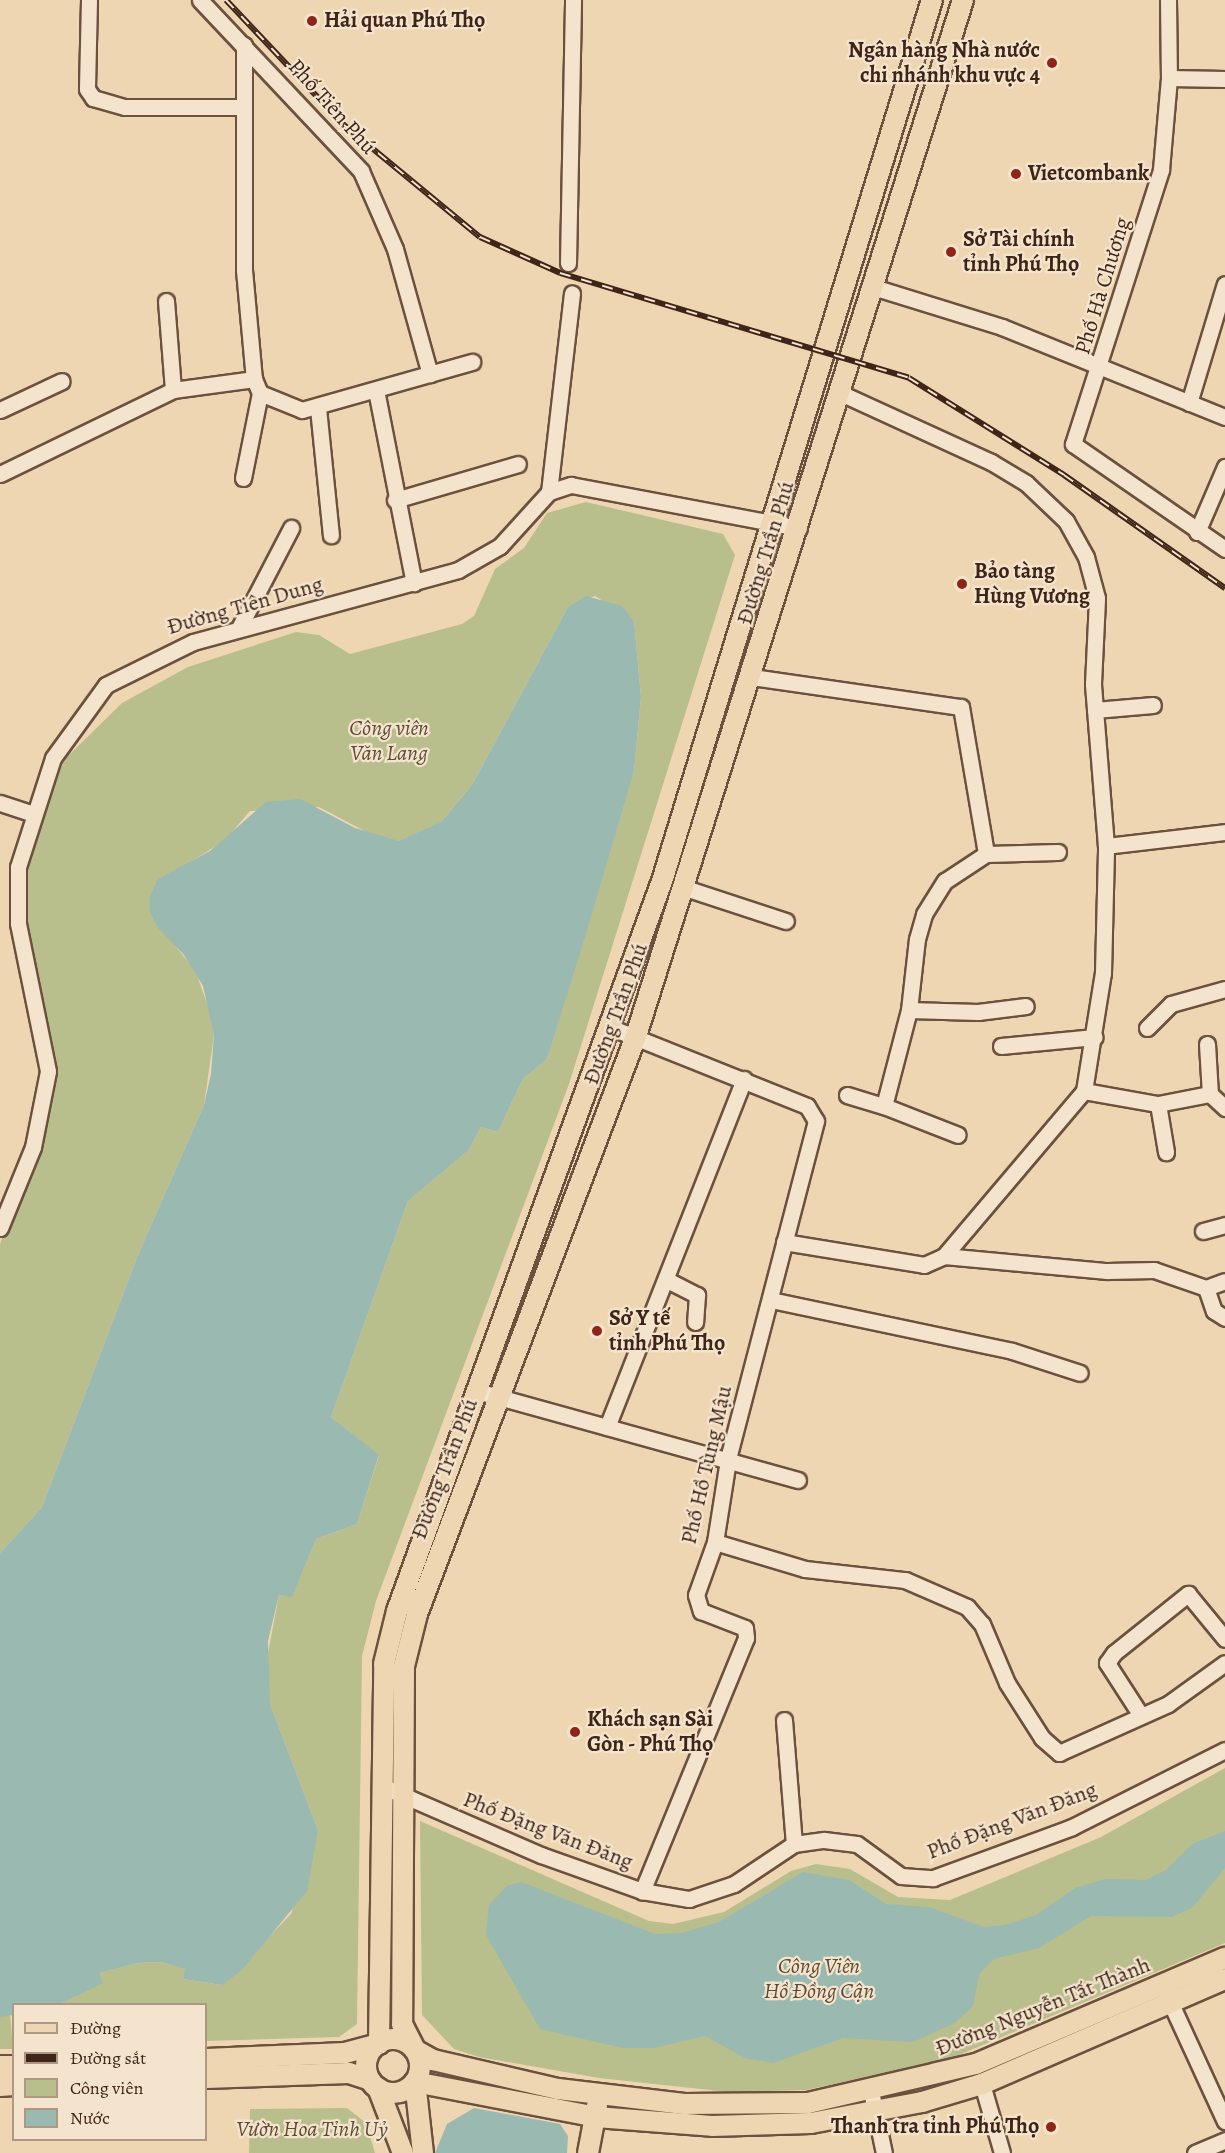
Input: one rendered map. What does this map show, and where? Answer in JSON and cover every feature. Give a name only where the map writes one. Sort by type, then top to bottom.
[{"type":"main road","name":"Đường Trần Phú","points":[[379,2044],[382,1786],[388,1642],[477,1391],[612,1028],[772,523],[932,0]]},
{"type":"main road","name":"Đường Trần Phú","points":[[415,2050],[402,2016],[403,1796],[408,1647],[497,1397],[636,1036],[686,888],[963,0]]},
{"type":"main road","points":[[388,1642],[408,1647]]},
{"type":"main road","name":"Đường Nguyễn Tất Thành","points":[[415,2050],[454,2067],[597,2096],[740,2106],[808,2103],[871,2091],[982,2061],[1225,1958]]},
{"type":"main road","name":"Đường Nguyễn Tất Thành","points":[[415,2082],[596,2117],[764,2126],[876,2112],[982,2084],[1225,1979]]},
{"type":"main road","points":[[207,2059],[345,2053],[399,2040],[415,2050],[420,2066],[415,2082],[423,2153]]},
{"type":"main road","points":[[379,2044],[367,2060],[374,2084],[404,2153]]},
{"type":"main road","points":[[207,2078],[349,2073],[398,2092],[415,2082]]},
{"type":"main road","points":[[588,2153],[596,2117],[597,2096]]},
{"type":"street","points":[[89,0],[87,89],[93,98],[125,107],[242,107]]},
{"type":"street","name":"Phố Tiên Phú","points":[[200,0],[361,171],[395,249],[430,374]]},
{"type":"street","points":[[568,263],[573,0]]},
{"type":"street","name":"Phố Hà Chương","points":[[1167,0],[1169,78],[1161,170],[1101,368],[1073,439],[1079,452],[1197,532]]},
{"type":"street","points":[[243,478],[257,386],[244,270],[242,107],[244,45]]},
{"type":"street","points":[[1169,78],[1225,79]]},
{"type":"street","points":[[1189,403],[1225,284]]},
{"type":"street","points":[[873,287],[1002,327],[1225,417]]},
{"type":"street","points":[[572,293],[549,492],[591,484],[799,528]]},
{"type":"street","points":[[166,301],[172,390]]},
{"type":"street","points":[[0,474],[172,390],[257,386],[290,408],[318,408],[472,362]]},
{"type":"street","points":[[0,410],[62,381]]},
{"type":"street","points":[[376,390],[395,500],[414,583]]},
{"type":"street","points":[[784,1242],[924,1265],[944,1256],[1083,1091],[1095,1037],[1106,846],[1095,710],[1094,577],[1066,521],[1026,483],[991,462],[840,393]]},
{"type":"street","points":[[318,408],[332,535]]},
{"type":"street","points":[[395,500],[518,464]]},
{"type":"street","points":[[1225,467],[1197,532],[1225,549]]},
{"type":"street","name":"Đường Tiên Dung","points":[[0,1228],[33,1147],[48,1071],[25,972],[15,892],[31,813],[64,738],[106,686],[166,652],[239,628],[458,570],[500,546],[549,492]]},
{"type":"street","points":[[239,628],[291,528]]},
{"type":"street","points":[[752,677],[961,707],[986,854]]},
{"type":"street","points":[[1095,710],[1153,705]]},
{"type":"street","points":[[0,803],[31,813]]},
{"type":"street","points":[[1106,846],[1225,832]]},
{"type":"street","points":[[884,1106],[909,1010],[924,914],[945,880],[986,854],[1058,852]]},
{"type":"street","points":[[686,888],[786,921]]},
{"type":"street","points":[[1147,1028],[1171,1004],[1225,989]]},
{"type":"street","points":[[909,1010],[978,1012],[1026,1006]]},
{"type":"street","name":"Phố Hồ Tùng Mậu","points":[[612,1028],[744,1079],[814,1113],[771,1299],[728,1460],[715,1542],[695,1602],[701,1611],[745,1628],[746,1638],[642,1891]]},
{"type":"street","points":[[1001,1046],[1095,1037]]},
{"type":"street","points":[[1207,1044],[1210,1094],[1225,1108]]},
{"type":"street","points":[[607,1427],[744,1079]]},
{"type":"street","points":[[1083,1091],[1158,1104],[1210,1094]]},
{"type":"street","points":[[848,1095],[884,1106],[958,1135]]},
{"type":"street","points":[[1158,1104],[1166,1152]]},
{"type":"street","points":[[1203,1231],[1225,1225]]},
{"type":"street","points":[[944,1256],[1107,1271],[1154,1270],[1206,1288],[1225,1281]]},
{"type":"street","points":[[666,1280],[697,1295],[694,1322]]},
{"type":"street","points":[[1206,1288],[1214,1311],[1225,1318]]},
{"type":"street","points":[[771,1299],[1012,1351],[1080,1373]]},
{"type":"street","points":[[477,1391],[798,1480]]},
{"type":"street","points":[[715,1542],[805,1569],[905,1580],[967,1607],[982,1624],[996,1666],[1054,1751],[1083,1744],[1186,1693],[1225,1664]]},
{"type":"street","points":[[1140,1714],[1107,1663],[1114,1653],[1188,1594],[1225,1639]]},
{"type":"street","points":[[784,1720],[794,1844]]},
{"type":"street","name":"Phố Đặng Văn Đăng","points":[[382,1786],[642,1891],[689,1899],[710,1894],[794,1844],[849,1842],[901,1876],[933,1878],[1072,1827],[1225,1750]]},
{"type":"street","points":[[1162,1985],[1225,2121]]},
{"type":"street","points":[[982,2084],[1002,2153]]},
{"type":"street","points":[[871,2091],[884,2153]]},
{"type":"street","points":[[1195,2153],[1225,2140]]},
{"type":"green space","name":"Công viên Văn Lang","points":[[586,502],[723,534],[735,555],[569,1084],[376,1601],[362,1656],[357,2024],[339,2037],[207,2041],[207,2003],[62,2003],[102,1982],[98,1973],[138,1963],[161,1962],[186,1969],[183,1979],[222,1985],[291,1914],[318,1830],[270,1704],[265,1669],[279,1595],[292,1596],[316,1539],[357,1524],[379,1456],[331,1417],[408,1201],[469,1150],[481,1127],[498,1132],[523,1079],[547,1059],[634,772],[641,697],[634,621],[595,596],[568,607],[472,785],[441,822],[420,834],[399,841],[374,836],[319,807],[250,811],[224,841],[192,861],[172,942],[195,970],[209,1009],[214,1035],[204,1105],[138,1255],[42,1507],[0,1553],[0,1244],[47,1112],[19,933],[25,859],[45,795],[67,757],[122,703],[188,667],[296,632],[319,635],[350,654],[462,624],[474,616],[495,569],[524,548],[547,513]]},
{"type":"green space","name":"Công Viên Hồ Đồng Cận","points":[[1225,1768],[1225,1943],[947,2060],[806,2090],[728,2092],[599,2078],[479,2057],[454,2049],[422,2015],[420,1821],[649,1921],[673,1924],[724,1912],[791,1871],[816,1864],[850,1869],[898,1897],[950,1900],[1101,1837]]},
{"type":"green space","points":[[10,2013],[12,2049],[0,2049],[0,2017]]},
{"type":"green space","name":"Vườn Hoa Tỉnh Uỷ","points":[[347,2108],[366,2123],[375,2153],[249,2153],[250,2109]]},
{"type":"water","points":[[586,596],[622,606],[634,621],[641,697],[634,772],[547,1059],[523,1079],[498,1132],[481,1127],[469,1150],[408,1201],[331,1417],[379,1455],[357,1524],[316,1539],[292,1597],[279,1595],[268,1641],[270,1704],[318,1830],[307,1891],[242,1970],[222,1985],[183,1979],[185,1969],[161,1962],[138,1963],[99,1973],[103,1983],[62,2003],[12,2003],[12,2015],[0,2017],[0,1553],[42,1507],[138,1255],[204,1105],[211,1074],[214,1035],[203,986],[184,955],[158,928],[150,913],[150,896],[158,879],[210,851],[266,802],[300,799],[355,828],[399,841],[441,822],[472,785],[568,607]]},
{"type":"water","points":[[1225,1831],[1225,1868],[1192,1908],[1172,1917],[1091,1916],[1039,1948],[993,1959],[979,1975],[973,2006],[955,2023],[913,2042],[843,2038],[773,2063],[745,2058],[705,2036],[653,2048],[623,2048],[540,2029],[486,1935],[489,1905],[507,1886],[521,1882],[655,1934],[682,1933],[719,1922],[803,1872],[849,1880],[886,1904],[929,1907],[984,1927],[1005,1925],[1036,1915],[1075,1888],[1105,1879],[1146,1880],[1166,1870],[1192,1844]]},
{"type":"water","points":[[474,2108],[560,2124],[568,2136],[567,2153],[435,2153],[447,2124]]},
{"type":"railway","points":[[226,0],[344,125],[480,237],[560,273],[909,378],[1064,475],[1225,588]]},
{"type":"place","name":"Hải quan Phú Thọ","points":[[312,21]]},
{"type":"place","name":"Ngân hàng Nhà nước chi nhánh khu vực 4","points":[[1052,63]]},
{"type":"place","name":"Vietcombank","points":[[1016,174]]},
{"type":"place","name":"Sở Tài chính tỉnh Phú Thọ","points":[[951,252]]},
{"type":"place","name":"Bảo tàng Hùng Vương","points":[[962,584]]},
{"type":"place","name":"Sở Y tế tỉnh Phú Thọ","points":[[597,1331]]},
{"type":"place","name":"Khách sạn Sài Gòn - Phú Thọ","points":[[575,1732]]},
{"type":"place","name":"Thanh tra tỉnh Phú Thọ","points":[[1051,2127]]}]
